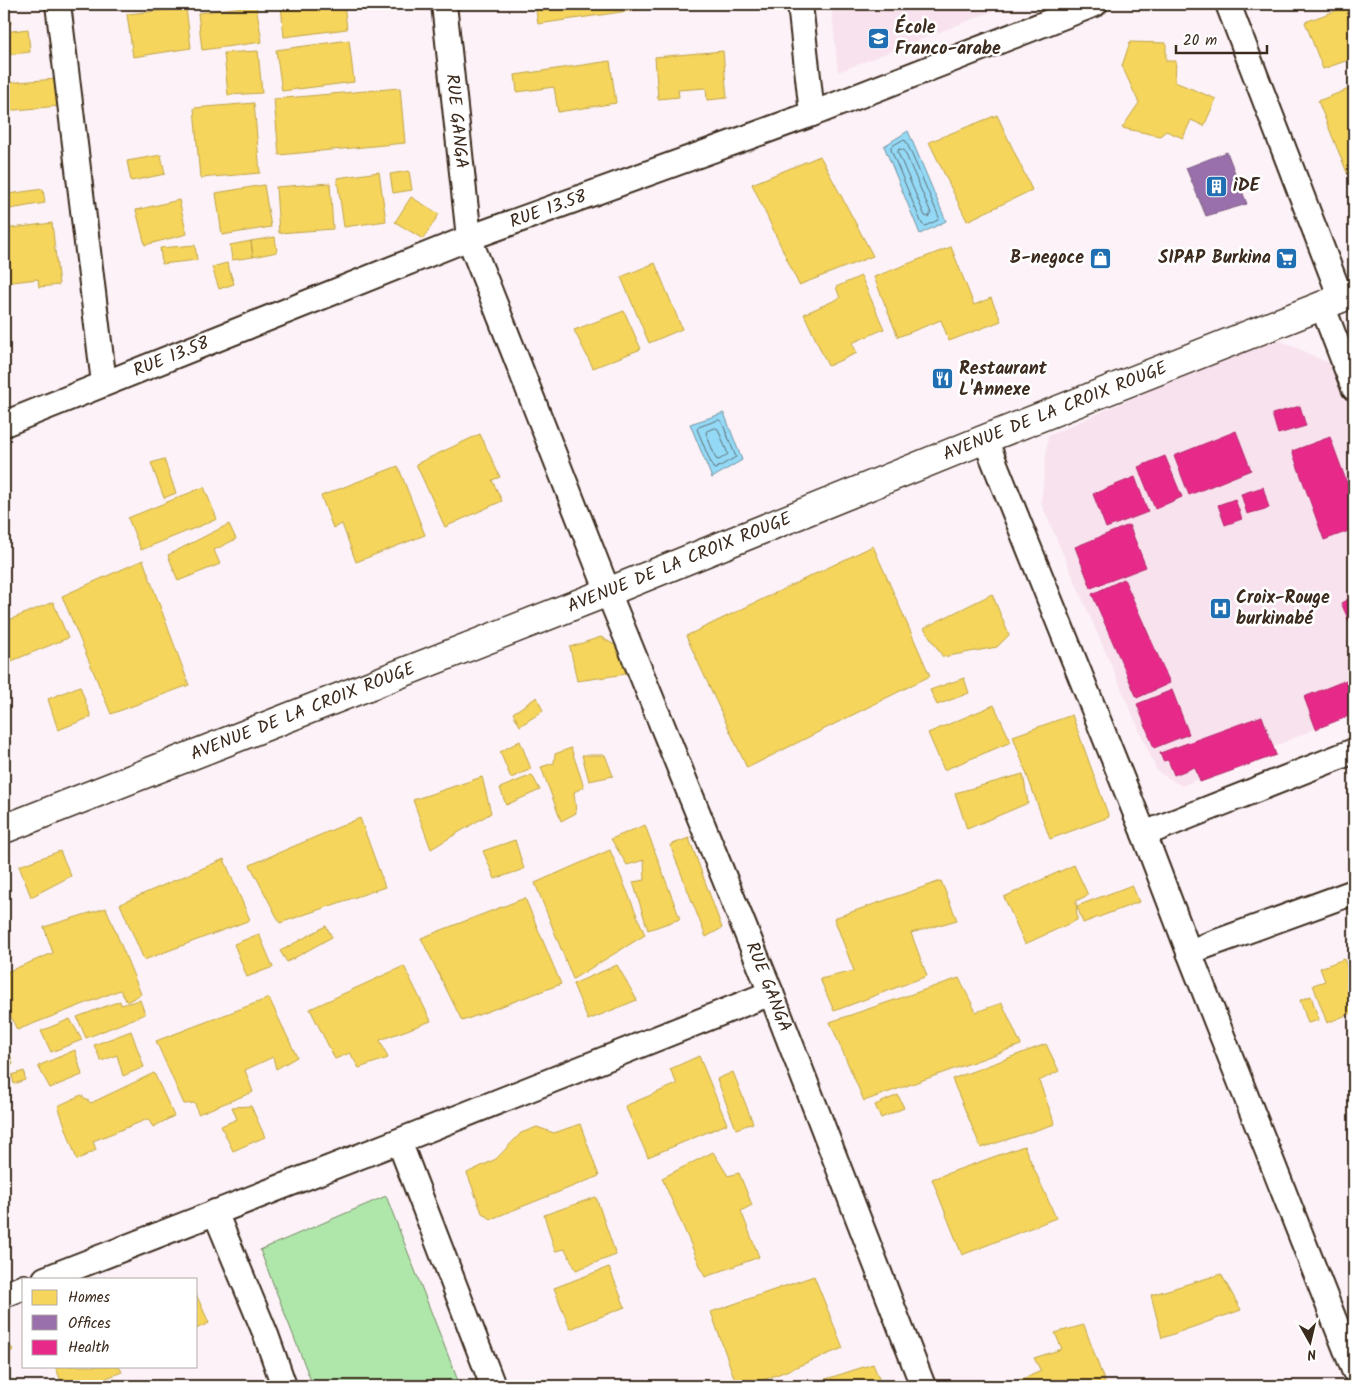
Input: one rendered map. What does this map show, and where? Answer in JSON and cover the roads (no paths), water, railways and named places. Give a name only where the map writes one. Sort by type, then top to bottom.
[{"type":"street","points":[[58,4],[104,383]]},
{"type":"street","name":"RUE GANGA","points":[[444,4],[468,238],[608,592],[770,992],[923,1386]]},
{"type":"street","points":[[800,4],[812,114]]},
{"type":"street","name":"RUE 13.58","points":[[4,424],[468,238],[812,114],[1095,4]]},
{"type":"street","points":[[1228,4],[1339,298],[1354,388]]},
{"type":"street","name":"AVENUE DE LA CROIX ROUGE","points":[[4,829],[608,592],[1339,298]]},
{"type":"street","points":[[985,439],[1144,834],[1354,1370]]},
{"type":"street","points":[[1144,834],[1354,751]]},
{"type":"street","points":[[1189,952],[1354,892]]},
{"type":"street","points":[[48,1278],[399,1141],[770,992]]},
{"type":"street","points":[[399,1141],[493,1386]]},
{"type":"street","points":[[215,1212],[266,1335],[284,1386]]},
{"type":"street","points":[[4,1295],[22,1288]]},
{"type":"water","points":[[908,131],[946,221],[920,234],[884,146]]},
{"type":"water","points":[[724,413],[742,460],[712,478],[690,424]]},
{"type":"place","name":"École Franco-arabe","points":[[879,38]]},
{"type":"place","name":"iDE","points":[[1217,186]]},
{"type":"place","name":"B-negoce","points":[[1100,258]]},
{"type":"place","name":"SIPAP Burkina","points":[[1287,258]]},
{"type":"place","name":"Restaurant L'Annexe","points":[[943,379]]},
{"type":"place","name":"Croix-Rouge burkinabé","points":[[1220,608]]}]
